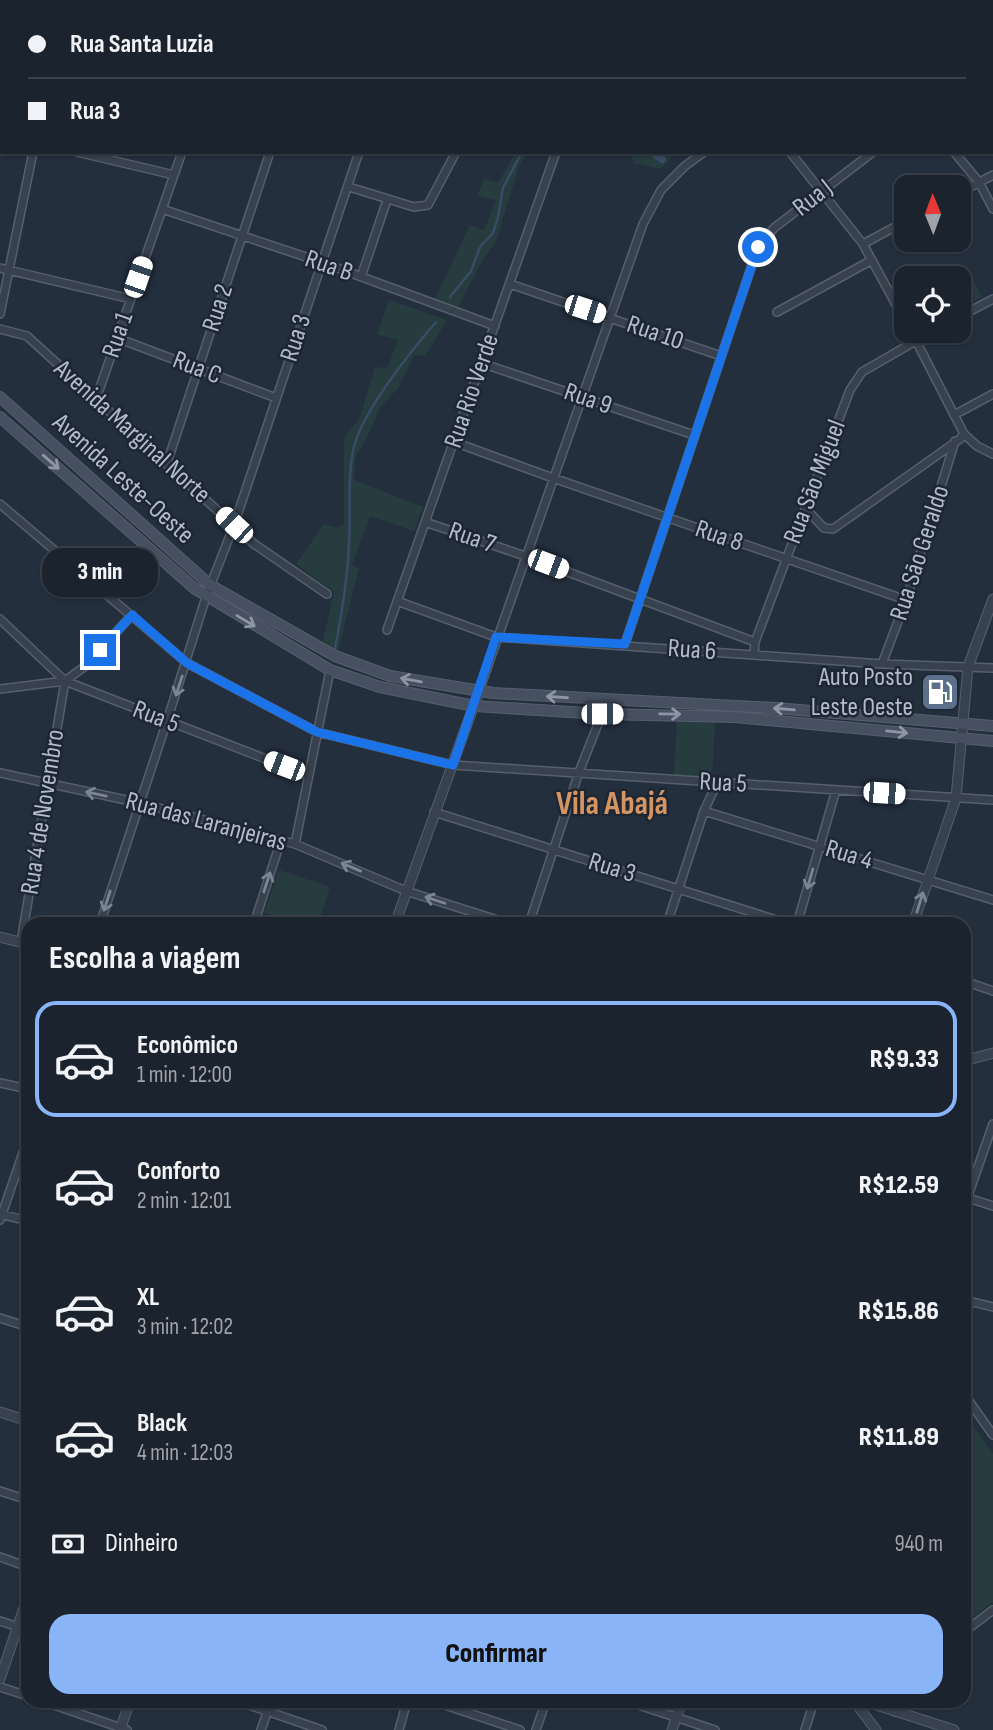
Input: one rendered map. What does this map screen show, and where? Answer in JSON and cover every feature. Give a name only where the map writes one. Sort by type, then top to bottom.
[{"type":"main road","name":"Avenida Leste-Oeste","points":[[0,397],[210,585],[335,656],[390,676],[479,691],[589,700],[775,708],[993,726]]},
{"type":"main road","name":"Avenida Leste-Oeste","points":[[0,417],[206,597],[330,670],[380,687],[474,706],[602,714],[735,717],[993,741]]},
{"type":"street","points":[[0,314],[33,154]]},
{"type":"street","points":[[85,154],[174,175]]},
{"type":"street","name":"Rua 1","points":[[96,399],[181,154]]},
{"type":"street","name":"Rua 2","points":[[167,463],[269,154]]},
{"type":"street","name":"Rua 3","points":[[102,917],[187,663],[210,585],[234,525],[358,154]]},
{"type":"street","points":[[349,187],[414,207],[428,205],[455,154]]},
{"type":"street","name":"Rua Rio Verde","points":[[387,629],[555,154]]},
{"type":"street","points":[[397,917],[643,224],[661,190],[701,154]]},
{"type":"street","points":[[792,154],[863,244],[894,301]]},
{"type":"street","name":"Rua J","points":[[721,356],[758,247],[774,228],[870,154]]},
{"type":"street","points":[[956,154],[979,182],[993,209]]},
{"type":"street","points":[[971,186],[993,175]]},
{"type":"street","points":[[361,277],[387,200]]},
{"type":"street","name":"Rua B","points":[[162,209],[321,262],[495,326]]},
{"type":"street","points":[[863,244],[894,227]]},
{"type":"street","points":[[777,313],[872,260]]},
{"type":"street","points":[[0,268],[131,299]]},
{"type":"street","name":"Rua 10","points":[[510,284],[721,356]]},
{"type":"street","points":[[971,311],[993,299]]},
{"type":"street","name":"Avenida Marginal Norte","points":[[0,329],[27,335],[254,544],[327,594]]},
{"type":"street","name":"Rua C","points":[[117,338],[276,398]]},
{"type":"street","name":"Rua São Miguel","points":[[754,654],[755,642],[850,390],[862,372],[911,343]]},
{"type":"street","points":[[918,343],[964,434],[976,446],[993,454]]},
{"type":"street","points":[[625,644],[721,356]]},
{"type":"street","name":"Rua 9","points":[[481,363],[694,435]]},
{"type":"street","points":[[954,415],[993,394]]},
{"type":"street","points":[[805,508],[824,528],[833,529],[964,434]]},
{"type":"street","name":"Rua São Geraldo","points":[[882,664],[906,600],[955,441]]},
{"type":"street","name":"Rua 8","points":[[454,442],[906,600]]},
{"type":"street","name":"Rua 5","points":[[0,504],[187,663],[317,732],[453,765],[993,800]]},
{"type":"street","name":"Rua 7","points":[[425,522],[525,555],[755,642]]},
{"type":"street","points":[[915,917],[956,798],[968,667],[993,599]]},
{"type":"street","name":"Rua 6","points":[[397,601],[496,637],[882,664],[993,668]]},
{"type":"street","points":[[0,619],[65,681],[84,667],[132,615]]},
{"type":"street","points":[[295,844],[330,670]]},
{"type":"street","name":"Rua 5","points":[[0,689],[65,681],[307,775]]},
{"type":"street","name":"Rua 4 de Novembro","points":[[28,917],[65,681]]},
{"type":"street","points":[[531,917],[579,772],[602,714]]},
{"type":"street","name":"Rua das Laranjeiras","points":[[0,772],[140,803],[295,844],[406,891]]},
{"type":"street","points":[[669,917],[704,811],[717,783]]},
{"type":"street","points":[[799,917],[836,790]]},
{"type":"street","name":"Rua 4","points":[[704,811],[993,900]]},
{"type":"street","name":"Rua 3","points":[[434,812],[767,917]]},
{"type":"street","points":[[256,917],[281,840]]},
{"type":"street","points":[[406,891],[488,917]]},
{"type":"street","points":[[0,937],[21,942]]},
{"type":"street","points":[[971,983],[993,991]]},
{"type":"street","points":[[971,1059],[993,1053]]},
{"type":"street","points":[[0,1083],[21,1088]]},
{"type":"street","points":[[971,1183],[993,1124]]},
{"type":"street","points":[[21,1158],[1,1216],[21,1220]]},
{"type":"street","points":[[971,1199],[993,1206]]},
{"type":"street","points":[[971,1302],[993,1307]]},
{"type":"street","points":[[0,1318],[21,1325]]},
{"type":"street","points":[[971,1404],[993,1435]]},
{"type":"street","points":[[0,1412],[21,1420]]},
{"type":"street","points":[[0,1491],[21,1498]]},
{"type":"street","points":[[0,1557],[21,1564]]},
{"type":"street","points":[[971,1627],[993,1610]]},
{"type":"street","points":[[0,1679],[21,1618]]},
{"type":"street","points":[[0,1621],[21,1628]]},
{"type":"street","points":[[0,1687],[21,1694]]},
{"type":"street","points":[[62,1708],[122,1729],[128,1708]]},
{"type":"street","points":[[256,1708],[322,1730]]},
{"type":"street","points":[[261,1730],[268,1708]]},
{"type":"street","points":[[399,1730],[405,1708]]},
{"type":"street","points":[[454,1708],[520,1730]]},
{"type":"street","points":[[536,1730],[544,1708]]},
{"type":"street","points":[[647,1708],[715,1730]]},
{"type":"street","points":[[672,1730],[680,1708]]},
{"type":"street","points":[[805,1730],[812,1708]]},
{"type":"street","points":[[860,1708],[876,1730]]},
{"type":"street","points":[[884,1708],[954,1730]]},
{"type":"street","points":[[894,1708],[895,1712]]},
{"type":"green space","points":[[515,154],[527,154],[519,166],[496,242],[485,256],[457,309],[434,301],[470,225],[484,230],[496,200],[477,196],[484,179],[498,183]]},
{"type":"green space","points":[[630,154],[671,154],[669,161],[660,169],[634,163]]},
{"type":"green space","points":[[971,274],[982,297],[971,302]]},
{"type":"green space","points":[[389,300],[447,320],[425,356],[414,355],[399,387],[380,408],[355,458],[354,480],[423,507],[414,531],[370,516],[352,565],[359,568],[338,651],[322,645],[334,592],[296,564],[324,524],[337,528],[344,524],[344,437],[359,420],[375,367],[387,368],[398,340],[377,334]]},
{"type":"green space","points":[[677,721],[715,723],[712,777],[674,775]]},
{"type":"green space","points":[[279,870],[330,887],[320,917],[275,917],[264,913]]},
{"type":"green space","points":[[971,1422],[993,1454],[993,1602],[971,1618]]},
{"type":"waterway","points":[[450,297],[471,271],[480,247],[493,233],[503,188],[521,154]]},
{"type":"waterway","points":[[655,154],[662,159]]},
{"type":"waterway","points":[[335,648],[346,582],[353,451],[365,419],[413,349],[436,322]]},
{"type":"place","name":"Auto Posto Leste Oeste","points":[[940,692]]},
{"type":"district","name":"Vila Abajá","points":[[612,804]]},
{"type":"route","points":[[100,650],[132,615],[187,663],[317,732],[453,765],[496,637],[625,644],[758,247]]}]
